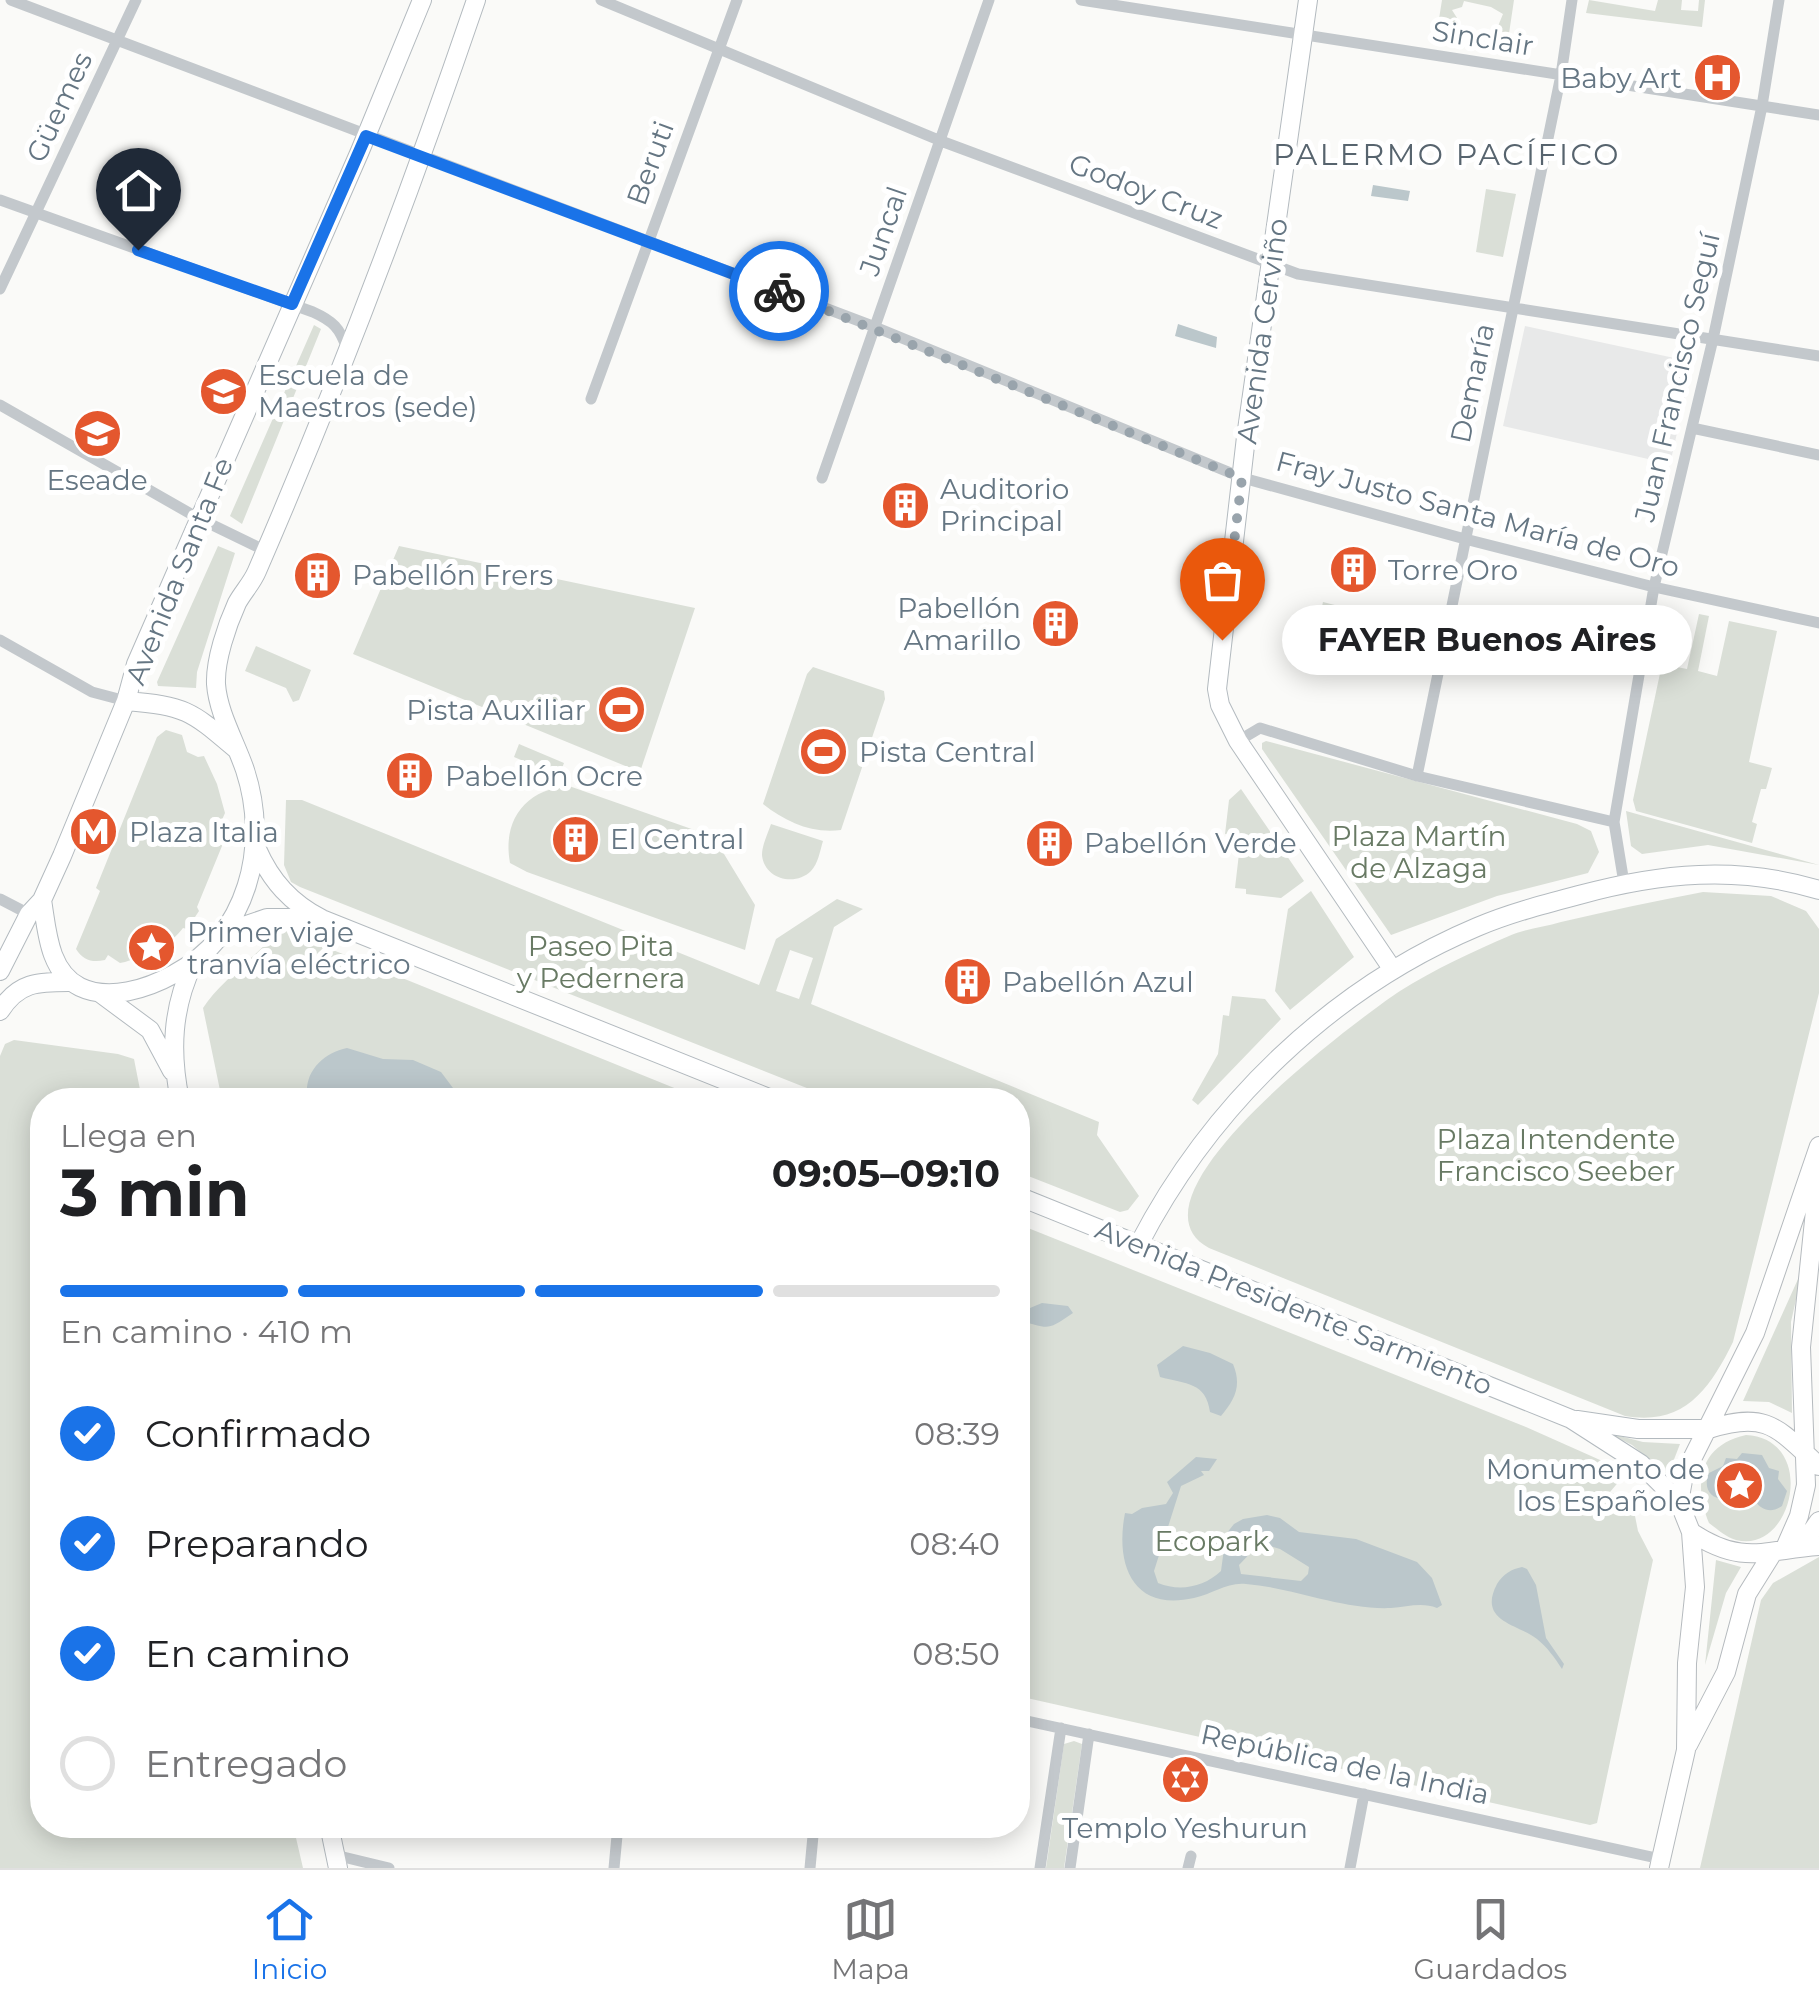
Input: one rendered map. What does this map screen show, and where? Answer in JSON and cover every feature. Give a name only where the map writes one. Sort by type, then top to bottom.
[{"type":"main road","name":"Avenida Santa Fe","points":[[0,971],[29,914],[42,900],[126,701],[136,664],[422,0]]},
{"type":"main road","points":[[99,993],[150,985],[194,964],[226,932],[246,887],[256,849],[252,798],[217,691],[217,669],[238,603],[266,551],[348,349],[422,156],[476,0]]},
{"type":"main road","name":"Avenida Cerviño","points":[[1308,0],[1217,674],[1220,705],[1238,741],[1393,970]]},
{"type":"main road","points":[[126,701],[168,704],[186,710],[238,750]]},
{"type":"main road","points":[[256,849],[287,895],[322,918],[744,1088]]},
{"type":"main road","points":[[1139,1244],[1163,1200],[1197,1152],[1254,1084],[1332,1012],[1393,970],[1479,926],[1624,883],[1690,873],[1724,873],[1784,879],[1819,890]]},
{"type":"main road","points":[[42,900],[46,935],[72,982]]},
{"type":"main road","points":[[226,932],[267,918],[322,918]]},
{"type":"main road","points":[[177,1088],[176,1006],[194,964]]},
{"type":"main road","points":[[0,1011],[15,991],[26,984],[72,982],[99,993],[150,1030],[175,1077]]},
{"type":"main road","points":[[1660,1863],[1686,1750],[1687,1663],[1695,1587],[1691,1532],[1679,1502],[1692,1454],[1709,1429],[1755,1333],[1819,1146]]},
{"type":"main road","points":[[1778,1551],[1803,1501],[1801,1348],[1819,1172]]},
{"type":"main road","name":"Avenida Presidente Sarmiento","points":[[1030,1201],[1571,1419],[1641,1464],[1679,1502]]},
{"type":"main road","name":"Avenida Presidente Sarmiento","points":[[1571,1419],[1638,1429],[1709,1429],[1744,1421],[1768,1422],[1819,1466]]},
{"type":"main road","points":[[1686,1750],[1726,1672],[1747,1594],[1757,1573],[1778,1551],[1812,1531],[1819,1521]]},
{"type":"main road","points":[[1691,1532],[1725,1550],[1745,1554],[1819,1546]]},
{"type":"street","name":"Fray Justo Santa María de Oro","points":[[11,0],[875,327],[1242,478],[1654,587],[1819,623]]},
{"type":"street","name":"Güemes","points":[[0,288],[136,0]]},
{"type":"street","name":"Godoy Cruz","points":[[600,0],[941,140],[1298,274],[1819,356]]},
{"type":"street","name":"Beruti","points":[[591,400],[736,0]]},
{"type":"street","name":"Juncal","points":[[822,478],[990,0]]},
{"type":"street","name":"Sinclair","points":[[1081,0],[1819,115]]},
{"type":"street","name":"Demaría","points":[[1417,776],[1561,75],[1572,0]]},
{"type":"street","name":"Juan Francisco Seguí","points":[[1624,883],[1614,822],[1654,587],[1713,339],[1762,106],[1779,0]]},
{"type":"street","points":[[0,200],[332,320],[348,349]]},
{"type":"street","points":[[0,405],[198,518],[266,551]]},
{"type":"street","points":[[1692,428],[1819,455]]},
{"type":"street","points":[[0,640],[92,692],[126,701]]},
{"type":"street","points":[[1238,741],[1260,728],[1417,776],[1614,822]]},
{"type":"street","points":[[0,899],[29,914]]},
{"type":"street","name":"República de la India","points":[[1030,1722],[1660,1863]]},
{"type":"street","points":[[1040,1868],[1061,1728]]},
{"type":"street","points":[[1070,1868],[1090,1734]]},
{"type":"street","points":[[1054,1775],[1075,1771],[1083,1779]]},
{"type":"street","points":[[1350,1868],[1364,1794]]},
{"type":"street","points":[[614,1868],[617,1838]]},
{"type":"street","points":[[810,1868],[813,1838]]},
{"type":"street","points":[[337,1862],[389,1868]]},
{"type":"shaded area","points":[[1373,185],[1410,191],[1408,201],[1371,196]]},
{"type":"shaded area","points":[[1178,324],[1217,337],[1216,348],[1175,336]]},
{"type":"shaded area","points":[[1525,326],[1693,362],[1670,464],[1503,426]]},
{"type":"shaded area","points":[[347,1048],[383,1059],[413,1060],[441,1072],[453,1088],[307,1088],[316,1066]]},
{"type":"shaded area","points":[[1042,1303],[1068,1306],[1073,1313],[1047,1327],[1030,1323],[1030,1308]]},
{"type":"shaded area","points":[[1183,1346],[1233,1364],[1236,1392],[1221,1416],[1210,1412],[1199,1390],[1160,1377],[1157,1365]]},
{"type":"shaded area","points":[[1742,1453],[1762,1455],[1769,1468],[1779,1471],[1778,1479],[1787,1491],[1782,1506],[1771,1510],[1761,1507],[1755,1501],[1759,1482],[1738,1477],[1729,1498],[1710,1493],[1709,1473],[1723,1466],[1726,1458],[1737,1459]]},
{"type":"shaded area","points":[[1196,1457],[1217,1459],[1209,1471],[1201,1471],[1204,1475],[1181,1486],[1154,1571],[1158,1583],[1183,1587],[1214,1576],[1221,1571],[1226,1534],[1234,1524],[1267,1515],[1280,1518],[1299,1532],[1356,1539],[1417,1562],[1432,1578],[1442,1605],[1373,1608],[1246,1584],[1194,1598],[1156,1598],[1132,1580],[1123,1550],[1123,1532],[1125,1513],[1166,1504],[1173,1493],[1167,1482]],"holes":[[[1260,1543],[1280,1549],[1309,1567],[1301,1581],[1241,1574],[1239,1565]]]},
{"type":"shaded area","points":[[1522,1567],[1536,1585],[1546,1638],[1564,1664],[1562,1669],[1541,1642],[1503,1620],[1492,1607],[1499,1580]]},
{"type":"green space","points":[[1442,0],[1514,0],[1507,47],[1492,45],[1499,42],[1496,31],[1503,14],[1464,1],[1462,7],[1452,10],[1457,18],[1448,31],[1457,36],[1456,42],[1436,38]]},
{"type":"green space","points":[[1589,0],[1655,11],[1658,0],[1682,0],[1681,10],[1698,11],[1699,0],[1705,0],[1702,27],[1586,13]]},
{"type":"green space","points":[[1486,189],[1516,194],[1503,257],[1476,252]]},
{"type":"green space","points":[[314,325],[321,329],[242,524],[230,516]]},
{"type":"green space","points":[[218,546],[235,553],[197,672],[196,688],[158,686],[157,682]]},
{"type":"green space","points":[[399,546],[695,608],[640,772],[353,654]]},
{"type":"green space","points":[[1323,602],[1366,613],[1357,649],[1314,640]]},
{"type":"green space","points":[[1699,614],[1709,616],[1698,671],[1717,676],[1729,621],[1777,631],[1749,762],[1772,768],[1766,789],[1761,789],[1752,822],[1757,824],[1752,843],[1636,811],[1633,800],[1662,664],[1687,669]]},
{"type":"green space","points":[[256,646],[311,670],[299,700],[293,702],[286,688],[245,671]]},
{"type":"green space","name":"Pista Central","points":[[813,667],[884,691],[885,699],[841,830],[800,825],[763,804],[807,674]]},
{"type":"green space","name":"Plaza Italia","points":[[166,730],[182,735],[187,752],[204,756],[225,813],[221,822],[226,828],[222,846],[197,907],[199,911],[187,929],[141,957],[120,963],[108,955],[105,960],[88,960],[76,949],[100,891],[96,888],[157,737]]},
{"type":"green space","name":"Plaza Martín de Alzaga","points":[[1266,741],[1577,824],[1591,831],[1599,852],[1588,873],[1497,896],[1391,935],[1262,749]]},
{"type":"green space","points":[[519,744],[564,763],[559,776],[514,757]]},
{"type":"green space","points":[[569,786],[703,833],[721,849],[755,905],[745,950],[510,863],[510,833],[520,810],[541,793]]},
{"type":"green space","points":[[1241,789],[1304,881],[1281,898],[1246,894],[1246,889],[1235,888],[1241,836],[1225,834],[1229,800]]},
{"type":"green space","name":"Paseo Pita y Pedernera","points":[[286,800],[302,800],[759,985],[776,939],[837,899],[863,909],[834,927],[811,1004],[1016,1088],[807,1088],[291,882],[284,865]],"holes":[[[790,950],[813,958],[799,999],[776,991]]]},
{"type":"green space","points":[[1626,811],[1819,865],[1708,845],[1642,854],[1631,846]]},
{"type":"green space","points":[[771,824],[823,841],[811,871],[789,879],[768,870],[762,855]]},
{"type":"green space","points":[[1311,891],[1354,957],[1290,1010],[1275,991],[1288,909]]},
{"type":"green space","name":"Plaza Intendente Francisco Seeber","points":[[1703,892],[1771,896],[1806,911],[1819,929],[1819,993],[1733,1342],[1714,1376],[1692,1401],[1663,1416],[1625,1416],[1209,1248],[1189,1224],[1194,1191],[1217,1152],[1254,1111],[1339,1036],[1400,991],[1515,934]]},
{"type":"green space","points":[[281,929],[674,1088],[220,1088],[203,1008]]},
{"type":"green space","points":[[1232,996],[1265,999],[1281,1019],[1198,1105],[1192,1100],[1218,1054],[1223,1015],[1229,1016]]},
{"type":"green space","points":[[14,1040],[134,1059],[140,1088],[30,1088],[30,1838],[296,1838],[303,1868],[0,1868],[0,1056],[5,1044]]},
{"type":"green space","name":"Paseo Pita y Pedernera","points":[[1030,1094],[1099,1122],[1097,1135],[1139,1196],[1128,1210],[1120,1212],[1030,1177]]},
{"type":"green space","name":"Ecopark","points":[[1030,1229],[1526,1427],[1627,1472],[1610,1492],[1632,1501],[1638,1531],[1653,1560],[1597,1823],[1590,1825],[1030,1699]]},
{"type":"green space","points":[[1803,1268],[1791,1322],[1792,1413],[1769,1402],[1743,1401]]},
{"type":"green space","points":[[1608,1433],[1643,1442],[1680,1444],[1668,1475],[1632,1445]]},
{"type":"green space","points":[[1746,1435],[1769,1441],[1783,1455],[1790,1474],[1790,1495],[1772,1530],[1756,1540],[1736,1540],[1709,1523],[1701,1481],[1709,1457],[1730,1440]]},
{"type":"green space","points":[[1819,1557],[1819,1868],[1700,1868],[1761,1600],[1773,1583]]},
{"type":"green space","points":[[1716,1560],[1741,1567],[1726,1593],[1705,1665]]},
{"type":"green space","points":[[1064,1744],[1082,1744],[1064,1868],[1046,1868]]},
{"type":"way so far","points":[[779,291],[1242,478],[1222,640]]},
{"type":"place","name":"Baby Art","points":[[1717,78]]},
{"type":"place","name":"Escuela de Maestros (sede)","points":[[223,391]]},
{"type":"place","name":"Eseade","points":[[97,433]]},
{"type":"place","name":"Auditorio Principal","points":[[905,505]]},
{"type":"place","name":"Torre Oro","points":[[1353,570]]},
{"type":"place","name":"Pabellón Frers","points":[[317,575]]},
{"type":"place","name":"Pabellón Amarillo","points":[[1056,624]]},
{"type":"place","name":"FAYER Buenos Aires","points":[[1222,640]]},
{"type":"place","name":"Pista Auxiliar","points":[[621,710]]},
{"type":"place","name":"Pista Central","points":[[824,752]]},
{"type":"place","name":"Pabellón Ocre","points":[[410,776]]},
{"type":"place","name":"Plaza Italia","points":[[94,832]]},
{"type":"place","name":"El Central","points":[[575,839]]},
{"type":"place","name":"Pabellón Verde","points":[[1049,843]]},
{"type":"place","name":"Primer viaje tranvía eléctrico","points":[[152,948]]},
{"type":"place","name":"Pabellón Azul","points":[[967,982]]},
{"type":"place","name":"Monumento de los Españoles","points":[[1740,1485]]},
{"type":"place","name":"Templo Yeshurun","points":[[1185,1780]]},
{"type":"district","name":"PALERMO PACÍFICO","points":[[1447,154]]},
{"type":"route","points":[[138,250],[292,304],[366,136],[779,291]]}]
